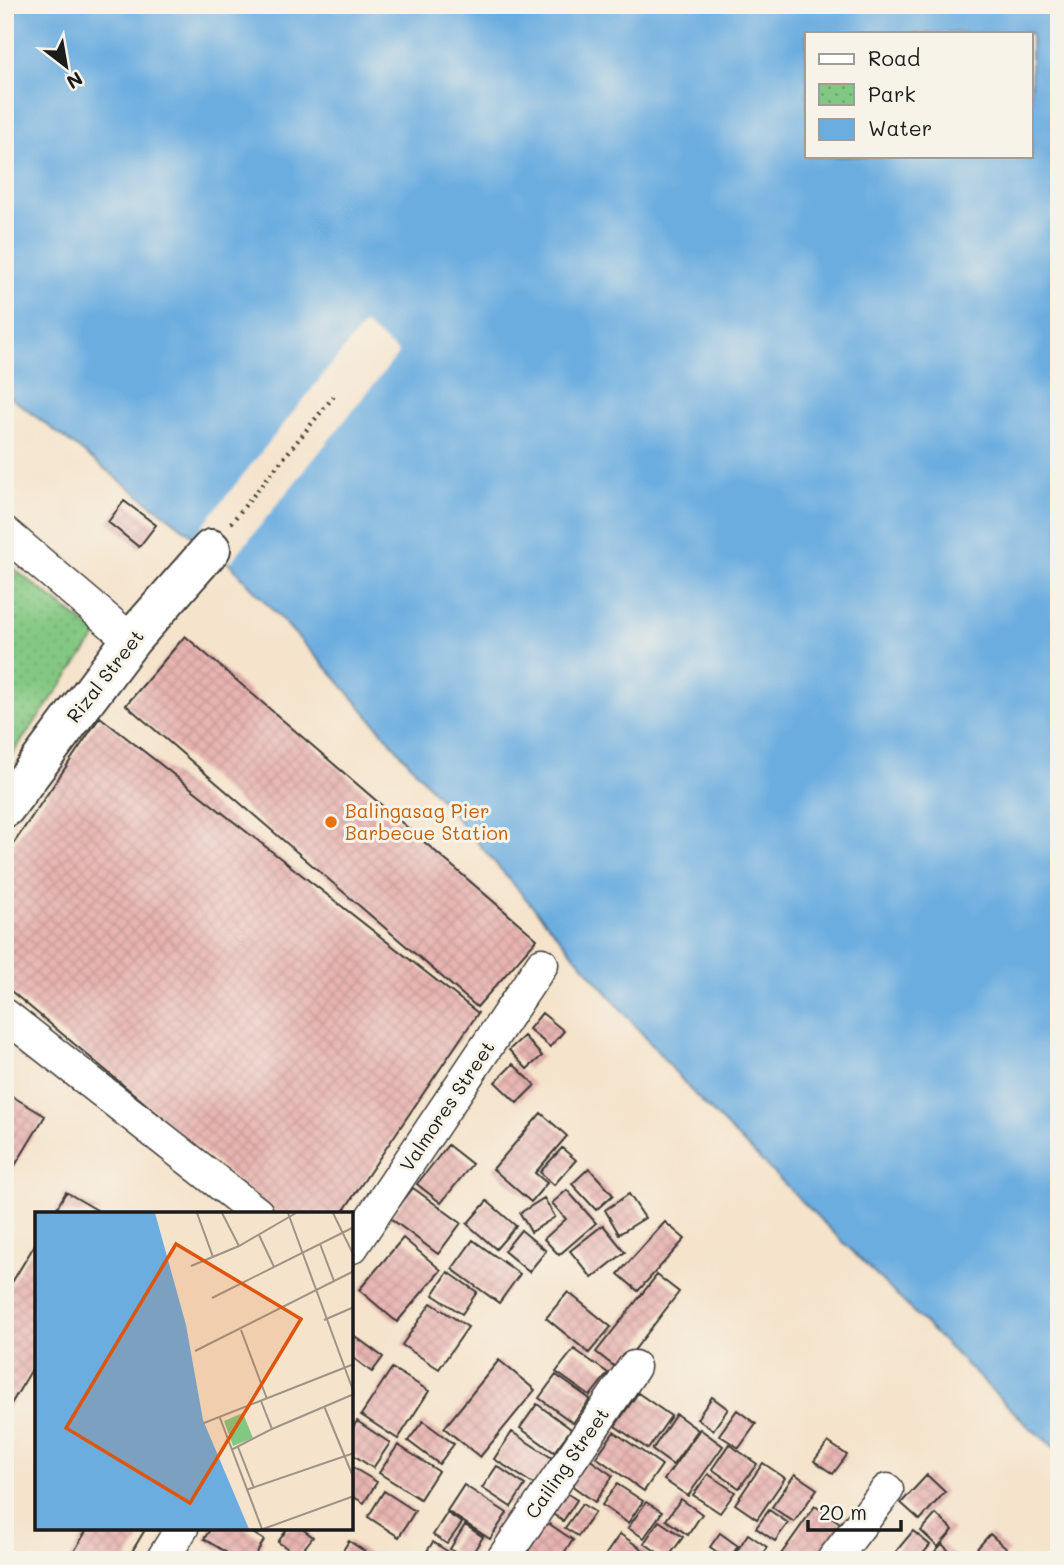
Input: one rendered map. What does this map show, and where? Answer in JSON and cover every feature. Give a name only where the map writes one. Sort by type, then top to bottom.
[{"type":"street","points":[[5,533],[131,640]]},
{"type":"street","name":"Rizal Street","points":[[5,808],[131,640],[211,548]]},
{"type":"street","name":"Valmores Street","points":[[354,1244],[542,964]]},
{"type":"street","points":[[5,1015],[256,1212]]},
{"type":"street","name":"Cailing Street","points":[[502,1560],[634,1367]]},
{"type":"street","points":[[833,1560],[887,1490]]},
{"type":"street","points":[[162,1560],[181,1530]]},
{"type":"path","points":[[211,548],[334,396]]},
{"type":"green space","points":[[5,562],[98,634],[10,757],[5,754]]},
{"type":"water","points":[[5,5],[1059,5],[1059,1451],[1029,1427],[695,1095],[335,677],[230,564],[5,393]]},
{"type":"pier","points":[[364,324],[399,353],[230,563],[195,535]]},
{"type":"building","points":[[124,501],[156,525],[139,547],[108,522]]},
{"type":"building","name":"Balingasag Pier Barbecue Station","points":[[185,636],[537,939],[477,1007],[126,705]]},
{"type":"building","points":[[100,717],[478,1013],[343,1212],[275,1212],[5,986],[5,856]]},
{"type":"building","points":[[542,1013],[564,1031],[550,1047],[529,1029]]},
{"type":"building","points":[[524,1036],[542,1056],[527,1069],[509,1050]]},
{"type":"building","points":[[513,1064],[535,1085],[517,1103],[495,1082]]},
{"type":"building","points":[[5,1092],[45,1116],[5,1182]]},
{"type":"building","points":[[541,1113],[567,1136],[535,1173],[547,1183],[531,1202],[493,1169]]},
{"type":"building","points":[[448,1145],[472,1164],[441,1203],[417,1184]]},
{"type":"building","points":[[562,1148],[576,1160],[554,1185],[540,1172]]},
{"type":"building","points":[[589,1168],[613,1195],[596,1210],[572,1184]]},
{"type":"building","points":[[413,1188],[461,1223],[438,1254],[390,1218]]},
{"type":"building","points":[[567,1190],[596,1223],[559,1255],[544,1239],[566,1219],[552,1203]]},
{"type":"building","points":[[66,1192],[100,1212],[55,1212]]},
{"type":"building","points":[[629,1194],[645,1218],[619,1234],[605,1210]]},
{"type":"building","points":[[544,1198],[555,1217],[531,1232],[520,1213]]},
{"type":"building","points":[[487,1201],[516,1226],[496,1249],[467,1224]]},
{"type":"building","points":[[665,1222],[685,1239],[638,1291],[618,1274]]},
{"type":"building","points":[[603,1225],[625,1252],[592,1278],[570,1251]]},
{"type":"building","points":[[521,1230],[546,1251],[529,1272],[504,1251]]},
{"type":"building","points":[[403,1238],[441,1270],[397,1322],[359,1290]]},
{"type":"building","points":[[473,1240],[520,1274],[499,1303],[452,1269]]},
{"type":"building","points":[[35,1244],[35,1364],[5,1414],[5,1294]]},
{"type":"building","points":[[448,1272],[477,1292],[462,1314],[433,1295]]},
{"type":"building","points":[[657,1275],[679,1292],[619,1370],[596,1352]]},
{"type":"building","points":[[568,1292],[611,1327],[589,1353],[546,1318]]},
{"type":"building","points":[[431,1303],[468,1327],[439,1369],[402,1345]]},
{"type":"building","points":[[354,1335],[383,1357],[372,1372],[354,1358]]},
{"type":"building","points":[[574,1349],[608,1373],[590,1396],[556,1372]]},
{"type":"building","points":[[499,1360],[535,1390],[480,1457],[444,1428]]},
{"type":"building","points":[[392,1368],[429,1391],[398,1439],[361,1415]]},
{"type":"building","points":[[556,1375],[590,1399],[573,1423],[539,1398]]},
{"type":"building","points":[[638,1393],[671,1416],[648,1449],[615,1426]]},
{"type":"building","points":[[712,1397],[728,1409],[713,1430],[697,1419]]},
{"type":"building","points":[[537,1404],[571,1429],[554,1452],[520,1428]]},
{"type":"building","points":[[737,1410],[756,1424],[739,1448],[719,1435]]},
{"type":"building","points":[[676,1414],[698,1430],[673,1465],[652,1450]]},
{"type":"building","points":[[357,1421],[390,1443],[373,1468],[354,1455],[354,1426]]},
{"type":"building","points":[[423,1421],[454,1444],[439,1464],[408,1441]]},
{"type":"building","points":[[700,1429],[723,1446],[688,1496],[664,1480]]},
{"type":"building","points":[[512,1432],[555,1460],[538,1487],[494,1459]]},
{"type":"building","points":[[614,1432],[662,1465],[644,1491],[596,1457]]},
{"type":"building","points":[[828,1442],[847,1455],[833,1474],[814,1461]]},
{"type":"building","points":[[729,1444],[757,1464],[739,1488],[712,1469]]},
{"type":"building","points":[[398,1445],[438,1471],[420,1499],[379,1473]]},
{"type":"building","points":[[582,1454],[613,1476],[595,1502],[564,1480]]},
{"type":"building","points":[[763,1463],[785,1478],[757,1519],[735,1504]]},
{"type":"building","points":[[497,1466],[525,1485],[511,1507],[482,1488]]},
{"type":"building","points":[[354,1468],[377,1482],[364,1503],[354,1497]]},
{"type":"building","points":[[708,1474],[735,1492],[720,1513],[693,1495]]},
{"type":"building","points":[[795,1474],[817,1489],[794,1522],[772,1507]]},
{"type":"building","points":[[927,1475],[945,1492],[920,1520],[901,1503]]},
{"type":"building","points":[[617,1484],[643,1501],[628,1523],[602,1505]]},
{"type":"building","points":[[464,1485],[507,1513],[490,1539],[447,1511]]},
{"type":"building","points":[[562,1490],[577,1500],[563,1521],[547,1510]]},
{"type":"building","points":[[384,1491],[415,1511],[399,1537],[368,1517]]},
{"type":"building","points":[[681,1499],[702,1514],[688,1535],[666,1520]]},
{"type":"building","points":[[646,1502],[662,1512],[644,1538],[628,1528]]},
{"type":"building","points":[[582,1504],[595,1512],[578,1536],[565,1528]]},
{"type":"building","points":[[815,1506],[846,1527],[824,1560],[783,1560],[779,1557]]},
{"type":"building","points":[[769,1510],[788,1523],[775,1541],[756,1528]]},
{"type":"building","points":[[447,1513],[462,1523],[447,1544],[433,1535]]},
{"type":"building","points":[[936,1514],[953,1530],[938,1547],[921,1531]]},
{"type":"building","points":[[542,1519],[573,1540],[559,1560],[514,1560]]},
{"type":"building","points":[[659,1521],[683,1537],[667,1559],[644,1543]]},
{"type":"building","points":[[465,1525],[483,1537],[468,1560],[450,1549]]},
{"type":"building","points":[[87,1530],[145,1530],[127,1560],[69,1560]]},
{"type":"building","points":[[210,1530],[248,1530],[264,1540],[255,1556],[261,1560],[230,1560],[232,1556],[204,1539]]},
{"type":"building","points":[[287,1530],[304,1530],[313,1537],[298,1556],[278,1542]]},
{"type":"building","points":[[913,1531],[930,1545],[918,1560],[897,1560],[892,1556]]},
{"type":"building","points":[[720,1533],[738,1546],[729,1560],[710,1547]]},
{"type":"building","points":[[620,1534],[649,1554],[645,1560],[607,1560],[604,1557]]},
{"type":"building","points":[[748,1534],[767,1547],[758,1560],[731,1560]]},
{"type":"building","points":[[990,1534],[1009,1551],[1001,1560],[982,1560],[974,1552]]},
{"type":"building","points":[[349,1541],[378,1560],[337,1560]]},
{"type":"building","points":[[433,1542],[461,1560],[421,1560]]},
{"type":"building","points":[[942,1544],[958,1560],[927,1560]]},
{"type":"place","name":"Balingasag Pier Barbecue Station","points":[[331,822]]}]
